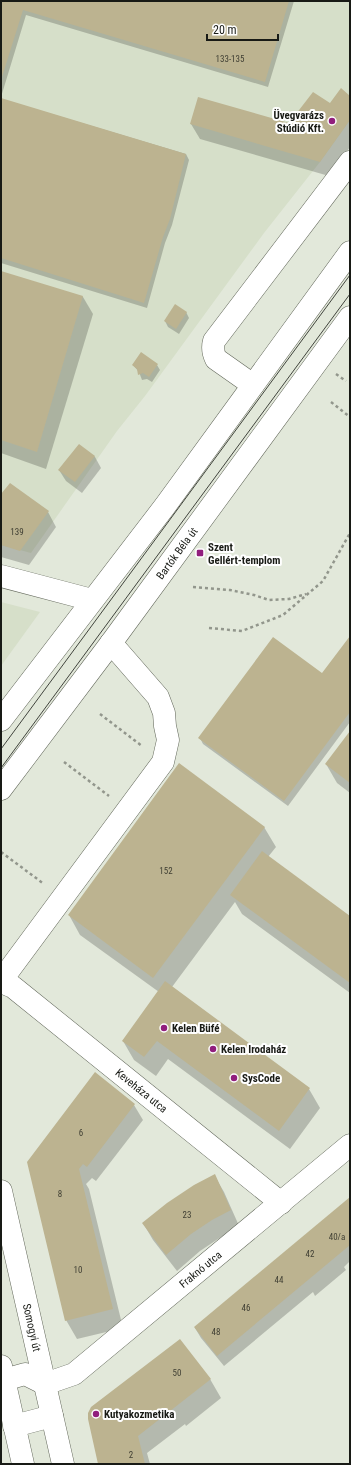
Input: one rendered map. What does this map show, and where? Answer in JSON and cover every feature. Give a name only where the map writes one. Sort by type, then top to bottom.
[{"type":"street","points":[[253,385],[216,359],[213,346],[214,341],[350,162]]},
{"type":"street","points":[[1,720],[164,506],[350,252]]},
{"type":"street","name":"Bartók Béla út","points":[[1,789],[111,643],[350,317]]},
{"type":"street","points":[[1,576],[92,600]]},
{"type":"street","points":[[1,982],[163,762],[168,740],[164,713],[158,697],[111,643]]},
{"type":"street","name":"Keveháza utca","points":[[1,982],[13,987],[281,1203]]},
{"type":"street","name":"Fraknó utca","points":[[45,1384],[74,1374],[350,1145]]},
{"type":"street","name":"Somogyi út","points":[[1,1192],[63,1464]]},
{"type":"street","points":[[23,1464],[2,1373],[25,1374],[45,1384]]},
{"type":"street","points":[[14,1426],[52,1416]]},
{"type":"path","points":[[331,402],[350,417]]},
{"type":"path","points":[[209,628],[242,631],[284,615],[323,581],[350,533]]},
{"type":"path","points":[[193,587],[230,590],[269,600],[290,599],[308,594]]},
{"type":"path","points":[[100,714],[163,762]]},
{"type":"path","points":[[64,762],[128,810]]},
{"type":"path","points":[[1,852],[62,898]]},
{"type":"shaded area","points":[[1,1],[350,1],[350,120],[320,162],[264,233],[145,396],[117,431],[31,553],[1,545]]},
{"type":"shaded area","points":[[1,602],[40,612],[1,666]]},
{"type":"building","points":[[1,1],[289,1],[265,82],[23,10],[1,80]]},
{"type":"building","points":[[341,88],[350,96],[350,120],[320,162],[190,124],[198,97],[289,123],[313,92],[330,103]]},
{"type":"building","points":[[1,98],[186,154],[170,219],[163,237],[144,303],[1,258]]},
{"type":"building","points":[[1,271],[83,296],[37,452],[1,440]]},
{"type":"building","points":[[175,304],[187,312],[176,329],[164,321]]},
{"type":"building","points":[[141,352],[158,364],[149,377],[143,373],[138,375],[137,369],[132,365]]},
{"type":"building","points":[[79,444],[95,456],[75,482],[58,470]]},
{"type":"building","points":[[10,483],[49,511],[20,551],[1,545],[1,494]]},
{"type":"building","points":[[350,636],[350,712],[284,801],[198,738],[273,637],[322,673]]},
{"type":"building","points":[[350,731],[350,783],[325,764]]},
{"type":"building","points":[[179,763],[265,827],[153,978],[68,915]]},
{"type":"building","points":[[262,851],[350,916],[350,983],[230,895]]},
{"type":"building","name":"Kelen Irodaház","points":[[165,981],[310,1088],[279,1131],[157,1041],[144,1057],[122,1041]]},
{"type":"building","points":[[95,1072],[135,1104],[87,1167],[83,1164],[79,1169],[113,1309],[65,1321],[27,1162]]},
{"type":"building","points":[[215,1174],[231,1210],[212,1220],[191,1234],[166,1255],[142,1223],[167,1203],[194,1185]]},
{"type":"building","points":[[350,1197],[350,1245],[217,1356],[194,1327]]},
{"type":"building","points":[[180,1339],[211,1379],[138,1436],[145,1464],[98,1464],[88,1419],[88,1413],[91,1407]]},
{"type":"tram line","points":[[1,749],[350,275]]},
{"type":"tram line","points":[[1,768],[350,294]]},
{"type":"place","name":"Üvegvarázs Stúdió Kft.","points":[[332,121]]},
{"type":"place","name":"Szent Gellért-templom","points":[[200,553]]},
{"type":"place","name":"Kelen Büfé","points":[[164,1028]]},
{"type":"place","name":"Kelen Irodaház","points":[[213,1049]]},
{"type":"place","name":"SysCode","points":[[234,1078]]},
{"type":"place","name":"Kutyakozmetika","points":[[96,1414]]}]
